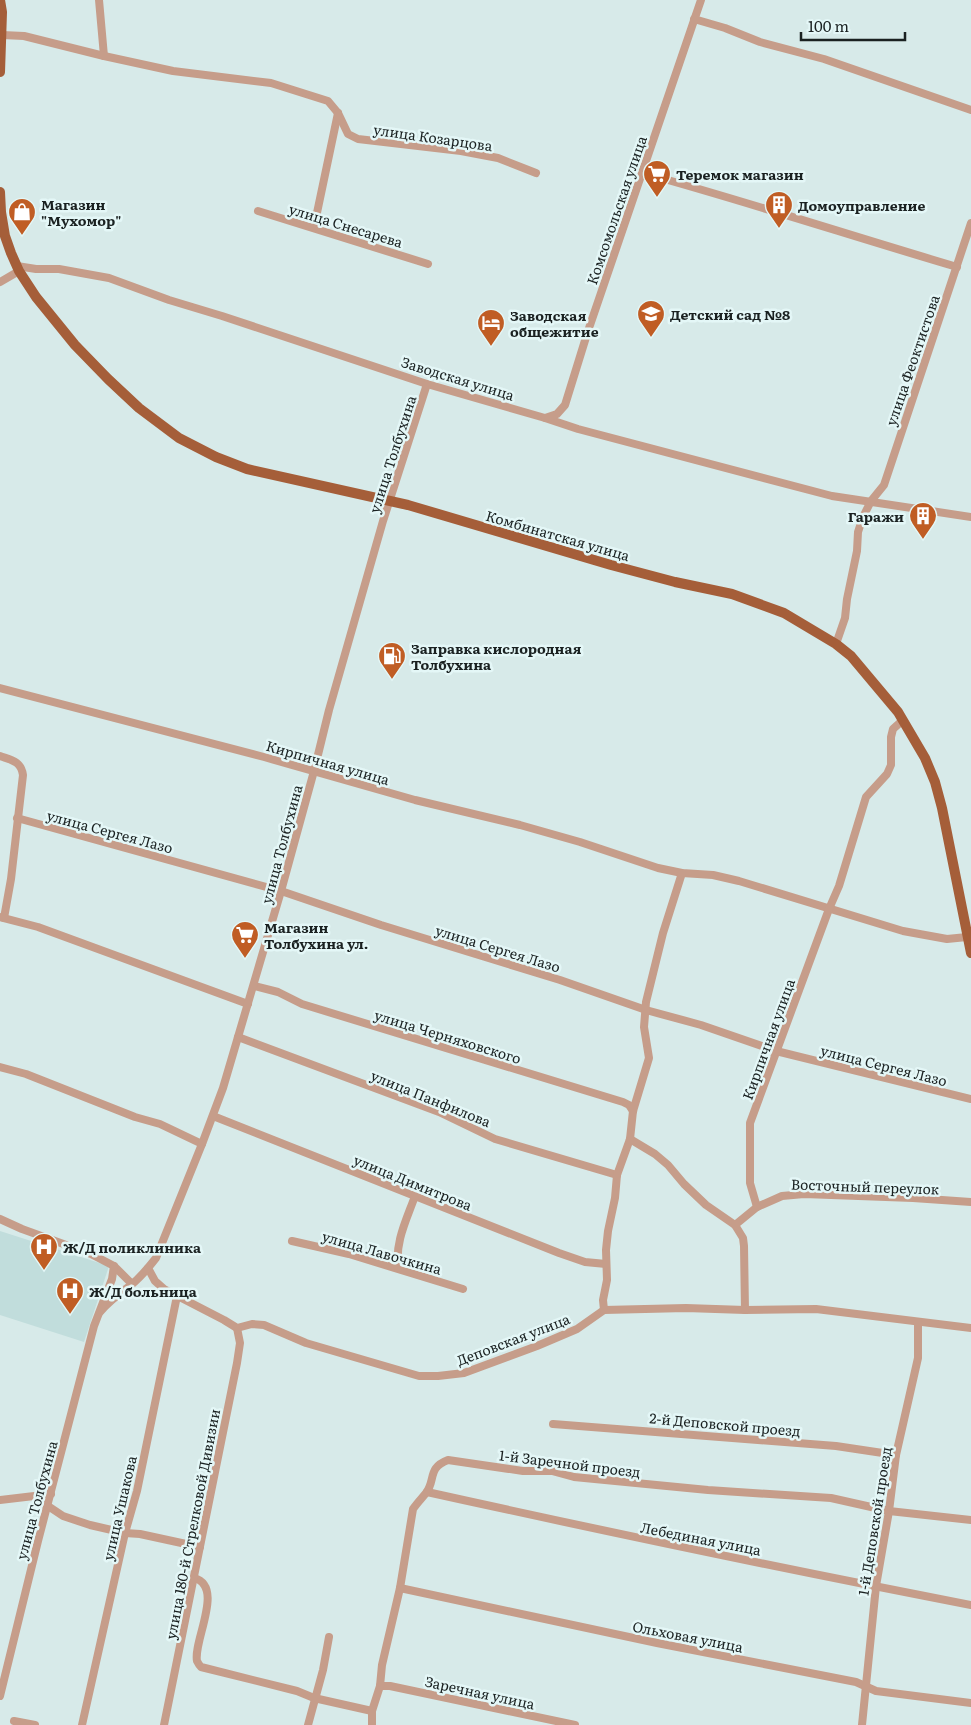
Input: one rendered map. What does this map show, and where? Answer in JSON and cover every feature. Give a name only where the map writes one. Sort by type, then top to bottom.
[{"type":"main road","points":[[0,0],[2,12],[0,72]]},
{"type":"main road","points":[[0,192],[5,236],[18,268]]},
{"type":"main road","name":"Комбинатская улица","points":[[18,268],[47,311],[75,345],[108,380],[139,408],[179,438],[216,457],[247,469],[408,505],[612,566],[732,594],[784,613],[836,644],[851,656],[903,720],[925,758],[935,782],[942,808],[971,953]]},
{"type":"street","points":[[100,0],[104,56]]},
{"type":"street","name":"Комсомольская улица","points":[[545,418],[557,414],[565,404],[701,0]]},
{"type":"street","points":[[694,19],[725,28],[760,42],[824,59],[971,110]]},
{"type":"street","name":"улица Козарцова","points":[[2,35],[24,36],[173,71],[271,83],[328,101],[338,114],[348,134],[358,139],[461,151],[498,158],[536,173]]},
{"type":"street","points":[[314,227],[338,114]]},
{"type":"street","points":[[643,174],[713,192],[957,267]]},
{"type":"street","name":"улица Снесарева","points":[[258,211],[428,264]]},
{"type":"street","name":"улица Феоктистова","points":[[836,644],[845,618],[857,551],[858,532],[863,516],[871,501],[884,485],[971,223]]},
{"type":"street","points":[[0,282],[18,268]]},
{"type":"street","name":"Заводская улица","points":[[18,268],[59,269],[109,278],[170,300],[427,384],[578,429],[832,496],[971,517]]},
{"type":"street","name":"улица Толбухина","points":[[100,1312],[106,1304],[132,1284],[156,1258],[213,1116],[282,891],[332,701],[389,501],[427,384]]},
{"type":"street","name":"Кирпичная улица","points":[[0,688],[314,771],[415,800],[470,812],[580,842],[658,868],[682,873],[713,875],[739,881],[829,908]]},
{"type":"street","name":"Кирпичная улица","points":[[756,1207],[750,1182],[750,1123],[829,908],[839,886],[866,797],[887,774],[891,765],[891,737],[893,729],[903,720]]},
{"type":"street","points":[[0,756],[18,763],[22,767],[23,775],[11,879],[2,917],[38,927],[248,1004]]},
{"type":"street","name":"улица Сергея Лазо","points":[[17,818],[282,891],[381,925],[560,980],[646,1010],[701,1024],[776,1051],[971,1099]]},
{"type":"street","points":[[682,873],[663,933],[646,1002],[644,1027],[649,1058],[633,1111],[630,1139],[616,1175],[615,1198],[608,1231],[607,1280],[603,1300],[604,1310],[686,1308],[746,1310],[816,1309],[971,1328]]},
{"type":"street","points":[[829,908],[904,931],[946,939],[967,937]]},
{"type":"street","name":"улица Черняховского","points":[[254,986],[278,992],[302,1004],[623,1102],[629,1105],[633,1111]]},
{"type":"street","name":"улица Панфилова","points":[[238,1037],[439,1112],[495,1139],[616,1175]]},
{"type":"street","points":[[0,1067],[26,1074],[135,1117],[160,1124],[202,1144]]},
{"type":"street","name":"улица Димитрова","points":[[213,1116],[559,1253],[585,1262],[606,1264]]},
{"type":"street","points":[[630,1139],[668,1165],[706,1205],[735,1225],[743,1238],[746,1310]]},
{"type":"street","name":"Восточный переулок","points":[[756,1207],[782,1196],[804,1194],[971,1202]]},
{"type":"street","points":[[398,1268],[397,1248],[415,1196]]},
{"type":"street","points":[[735,1225],[756,1207]]},
{"type":"street","points":[[0,1219],[90,1254],[114,1266],[132,1284]]},
{"type":"street","name":"улица Лавочкина","points":[[292,1241],[349,1254],[463,1289]]},
{"type":"street","name":"улица Толбухина","points":[[0,1696],[94,1326],[112,1279],[114,1266]]},
{"type":"street","points":[[148,1268],[155,1281],[164,1289],[237,1328]]},
{"type":"street","name":"улица Ушакова","points":[[82,1725],[125,1533],[137,1491],[177,1296]]},
{"type":"street","name":"Деповская улица","points":[[237,1328],[252,1324],[264,1325],[306,1343],[419,1376],[438,1376],[464,1373],[538,1346],[577,1329],[604,1310]]},
{"type":"street","name":"1-й Деповской проезд","points":[[862,1725],[876,1586],[889,1511],[896,1455],[918,1358],[918,1322]]},
{"type":"street","name":"улица 180-й Стрелковой Дивизии","points":[[164,1725],[237,1363],[240,1343],[237,1328]]},
{"type":"street","name":"2-й Деповской проезд","points":[[552,1424],[836,1446],[896,1455]]},
{"type":"street","name":"1-й Заречной проезд","points":[[372,1725],[372,1711],[380,1686],[382,1665],[400,1588],[413,1509],[420,1498],[427,1492],[432,1474],[439,1464],[448,1460],[523,1471],[552,1471],[574,1478],[708,1490],[831,1498],[889,1511],[971,1520]]},
{"type":"street","name":"Лебединая улица","points":[[427,1492],[662,1543],[971,1605]]},
{"type":"street","points":[[0,1500],[51,1494]]},
{"type":"street","points":[[48,1506],[62,1516],[90,1525],[200,1547]]},
{"type":"street","points":[[194,1578],[200,1580],[207,1590],[205,1618],[197,1655],[197,1662],[200,1668],[372,1711]]},
{"type":"street","name":"Ольховая улица","points":[[400,1588],[657,1643],[856,1682],[876,1691],[971,1702]]},
{"type":"street","points":[[308,1725],[323,1670],[329,1637]]},
{"type":"street","name":"Заречная улица","points":[[380,1686],[390,1686],[575,1725]]},
{"type":"street","points":[[14,1721],[35,1725]]},
{"type":"shaded area","points":[[0,1231],[109,1266],[84,1342],[0,1315]]},
{"type":"place","name":"Теремок магазин","points":[[657,198]]},
{"type":"place","name":"Домоуправление","points":[[779,229]]},
{"type":"place","name":"Магазин \"Мухомор\"","points":[[22,236]]},
{"type":"place","name":"Детский сад №8","points":[[651,338]]},
{"type":"place","name":"Заводская общежитие","points":[[491,347]]},
{"type":"place","name":"Гаражи","points":[[923,540]]},
{"type":"place","name":"Заправка кислородная Толбухина","points":[[392,680]]},
{"type":"place","name":"Магазин Толбухина ул.","points":[[245,959]]},
{"type":"place","name":"Ж/Д поликлиника","points":[[44,1271]]},
{"type":"place","name":"Ж/Д больница","points":[[70,1315]]}]
